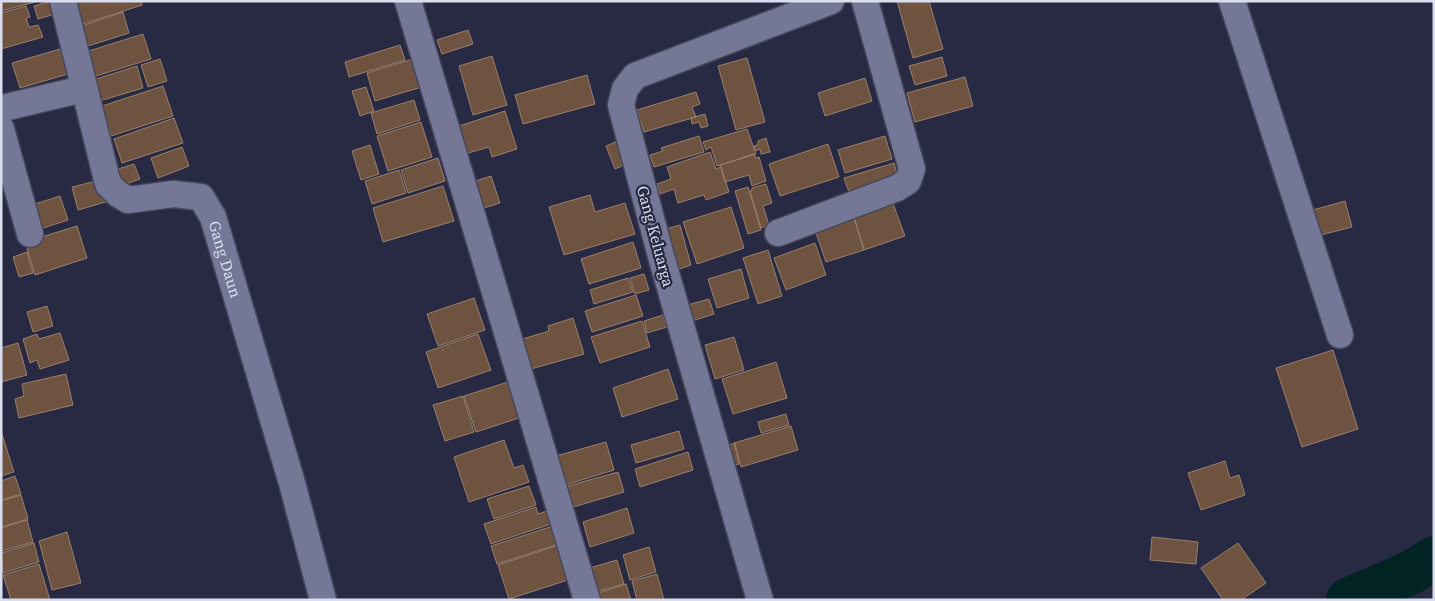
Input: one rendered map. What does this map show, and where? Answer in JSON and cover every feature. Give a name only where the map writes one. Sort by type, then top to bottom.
[{"type":"street","name":"Gang Daun","points":[[63,1],[83,89],[108,184],[118,194],[128,200],[173,194],[201,197],[213,217],[292,483],[323,600]]},
{"type":"street","points":[[408,1],[587,600]]},
{"type":"street","name":"Gang Keluarga","points":[[760,600],[661,256],[621,105],[625,88],[635,76],[831,1]]},
{"type":"street","points":[[778,233],[897,188],[908,181],[912,169],[864,1]]},
{"type":"street","points":[[1232,1],[1340,336]]},
{"type":"street","points":[[1,111],[3,108],[83,89]]},
{"type":"street","points":[[1,129],[30,234]]},
{"type":"building","points":[[1,1],[39,1],[1,11]]},
{"type":"building","points":[[51,1],[55,14],[38,19],[34,6]]},
{"type":"building","points":[[73,1],[141,1],[142,5],[80,25]]},
{"type":"building","points":[[897,1],[929,1],[943,49],[913,58]]},
{"type":"building","points":[[26,6],[30,17],[26,18],[29,27],[38,25],[43,37],[1,49],[1,13]]},
{"type":"building","points":[[123,12],[129,33],[85,47],[79,27]]},
{"type":"building","points":[[468,30],[473,44],[442,54],[437,40]]},
{"type":"building","points":[[143,34],[151,59],[96,76],[89,51]]},
{"type":"building","points":[[400,45],[405,60],[349,77],[345,62]]},
{"type":"building","points":[[60,49],[68,74],[20,88],[12,63]]},
{"type":"building","points":[[492,56],[507,105],[473,115],[459,66]]},
{"type":"building","points":[[942,57],[947,76],[915,85],[909,66]]},
{"type":"building","points":[[416,58],[425,86],[375,101],[367,73]]},
{"type":"building","points":[[747,58],[765,122],[736,130],[718,66]]},
{"type":"building","points":[[160,59],[167,81],[148,87],[141,65]]},
{"type":"building","points":[[137,66],[143,88],[96,102],[90,81]]},
{"type":"building","points":[[587,75],[595,104],[523,124],[515,95]]},
{"type":"building","points":[[965,77],[973,106],[915,122],[907,93]]},
{"type":"building","points":[[865,78],[872,101],[825,116],[818,93]]},
{"type":"building","points":[[163,86],[173,116],[111,136],[102,106]]},
{"type":"building","points":[[366,87],[374,111],[360,116],[352,91]]},
{"type":"building","points":[[696,92],[700,104],[692,107],[696,117],[644,132],[637,110]]},
{"type":"building","points":[[414,100],[420,120],[377,134],[371,113]]},
{"type":"building","points":[[505,111],[517,149],[492,157],[489,147],[458,156],[450,129]]},
{"type":"building","points":[[705,114],[708,126],[701,128],[699,122],[692,124],[691,118]]},
{"type":"building","points":[[174,118],[183,143],[122,163],[114,139]]},
{"type":"building","points":[[421,122],[432,157],[388,171],[377,136]]},
{"type":"building","points":[[747,129],[756,154],[717,166],[711,147],[706,150],[703,142]]},
{"type":"building","points":[[699,136],[704,152],[654,167],[650,155],[663,151],[661,148]]},
{"type":"building","points":[[885,136],[892,159],[845,173],[838,150]]},
{"type":"building","points":[[766,138],[770,152],[761,154],[760,149],[755,151],[754,146],[758,145],[758,141]]},
{"type":"building","points":[[620,140],[629,163],[615,169],[606,146]]},
{"type":"building","points":[[828,144],[839,177],[780,196],[769,164]]},
{"type":"building","points":[[370,145],[379,174],[361,180],[352,151]]},
{"type":"building","points":[[182,147],[189,166],[158,178],[151,158]]},
{"type":"building","points":[[710,152],[716,169],[721,167],[729,192],[706,200],[704,195],[678,203],[674,189],[660,194],[657,184],[671,179],[667,167]]},
{"type":"building","points":[[754,154],[756,158],[759,157],[766,181],[752,186],[749,175],[725,182],[720,165]]},
{"type":"building","points":[[438,158],[445,181],[408,193],[401,170]]},
{"type":"building","points":[[894,163],[898,177],[849,192],[844,178]]},
{"type":"building","points":[[134,164],[140,179],[121,186],[115,170]]},
{"type":"building","points":[[399,170],[406,193],[372,204],[365,181]]},
{"type":"building","points":[[491,176],[500,203],[474,211],[466,184]]},
{"type":"building","points":[[104,179],[109,201],[78,210],[72,187]]},
{"type":"building","points":[[766,184],[772,203],[763,206],[769,225],[761,228],[750,191],[752,188]]},
{"type":"building","points":[[443,186],[454,221],[383,242],[373,208]]},
{"type":"building","points":[[748,187],[761,230],[748,234],[735,191]]},
{"type":"building","points":[[590,195],[595,212],[625,203],[635,234],[564,255],[549,207]]},
{"type":"building","points":[[60,196],[68,220],[40,229],[32,205]]},
{"type":"building","points":[[892,201],[905,236],[864,250],[853,214]]},
{"type":"building","points":[[1345,201],[1352,227],[1321,235],[1313,210]]},
{"type":"building","points":[[731,207],[744,248],[697,264],[683,222]]},
{"type":"building","points":[[853,214],[864,250],[826,262],[814,227]]},
{"type":"building","points":[[680,225],[691,265],[671,272],[659,231]]},
{"type":"building","points":[[77,226],[87,258],[35,275],[25,242]]},
{"type":"building","points":[[633,242],[641,268],[589,284],[581,259]]},
{"type":"building","points":[[815,243],[826,275],[786,290],[774,258]]},
{"type":"building","points":[[768,250],[782,296],[758,304],[743,258]]},
{"type":"building","points":[[27,252],[33,273],[19,277],[13,257]]},
{"type":"building","points":[[741,269],[749,298],[717,308],[708,279]]},
{"type":"building","points":[[644,274],[649,290],[635,294],[630,278]]},
{"type":"building","points":[[628,278],[633,292],[594,304],[590,290]]},
{"type":"building","points":[[636,295],[643,316],[592,332],[585,311]]},
{"type":"building","points":[[474,298],[485,330],[438,346],[427,314]]},
{"type":"building","points":[[709,299],[714,314],[689,322],[684,306]]},
{"type":"building","points":[[47,306],[53,326],[33,332],[27,312]]},
{"type":"building","points":[[663,315],[667,327],[647,333],[644,321]]},
{"type":"building","points":[[573,318],[584,354],[524,371],[516,341],[549,331],[548,326]]},
{"type":"building","points":[[642,321],[650,347],[600,363],[591,337]]},
{"type":"building","points":[[60,333],[69,360],[40,369],[37,360],[30,363],[23,339],[37,334],[39,339]]},
{"type":"building","points":[[478,334],[491,370],[438,388],[426,352]]},
{"type":"building","points":[[734,337],[744,370],[715,379],[705,345]]},
{"type":"building","points":[[18,343],[27,375],[1,382],[1,348]]},
{"type":"building","points":[[1333,350],[1358,429],[1302,447],[1276,368]]},
{"type":"building","points":[[776,362],[787,398],[733,414],[722,379]]},
{"type":"building","points":[[668,369],[678,399],[622,417],[613,388]]},
{"type":"building","points":[[66,374],[73,405],[19,418],[15,399],[24,396],[22,384]]},
{"type":"building","points":[[508,382],[519,418],[476,432],[464,396]]},
{"type":"building","points":[[463,396],[474,432],[445,441],[433,405]]},
{"type":"building","points":[[786,414],[789,425],[761,433],[758,422]]},
{"type":"building","points":[[791,426],[798,450],[741,467],[734,443]]},
{"type":"building","points":[[1,431],[14,472],[1,476]]},
{"type":"building","points":[[679,431],[684,449],[636,463],[631,445]]},
{"type":"building","points":[[504,440],[514,468],[523,465],[529,482],[469,502],[454,457]]},
{"type":"building","points":[[606,442],[614,470],[565,485],[556,456]]},
{"type":"building","points":[[735,443],[739,464],[730,466],[725,446]]},
{"type":"building","points":[[688,452],[693,470],[640,487],[635,469]]},
{"type":"building","points":[[1225,461],[1230,478],[1239,475],[1245,495],[1201,510],[1188,473]]},
{"type":"building","points":[[618,472],[624,492],[570,508],[564,487]]},
{"type":"building","points":[[15,476],[21,494],[1,500],[1,481]]},
{"type":"building","points":[[529,486],[536,505],[494,519],[487,499]]},
{"type":"building","points":[[21,495],[28,519],[1,527],[1,501]]},
{"type":"building","points":[[536,507],[538,514],[550,510],[554,523],[491,544],[484,524]]},
{"type":"building","points":[[627,508],[634,533],[590,547],[583,522]]},
{"type":"building","points":[[27,520],[33,542],[1,551],[1,528]]},
{"type":"building","points":[[556,525],[562,543],[497,564],[491,546]]},
{"type":"building","points":[[67,532],[81,583],[52,590],[39,541]]},
{"type":"building","points":[[1152,537],[1198,542],[1196,564],[1150,560]]},
{"type":"building","points":[[34,543],[39,562],[3,573],[1,553]]},
{"type":"building","points":[[1238,543],[1266,583],[1241,600],[1223,600],[1201,568]]},
{"type":"building","points":[[562,544],[574,578],[509,599],[498,565]]},
{"type":"building","points":[[649,547],[656,572],[630,580],[623,555]]},
{"type":"building","points":[[617,560],[624,584],[592,593],[586,569]]},
{"type":"building","points":[[39,564],[50,600],[11,600],[3,575]]},
{"type":"building","points":[[657,574],[664,600],[637,600],[632,581]]},
{"type":"building","points":[[626,584],[631,600],[596,600],[595,594]]},
{"type":"waterway","points":[[1348,600],[1412,572],[1434,558]]}]
